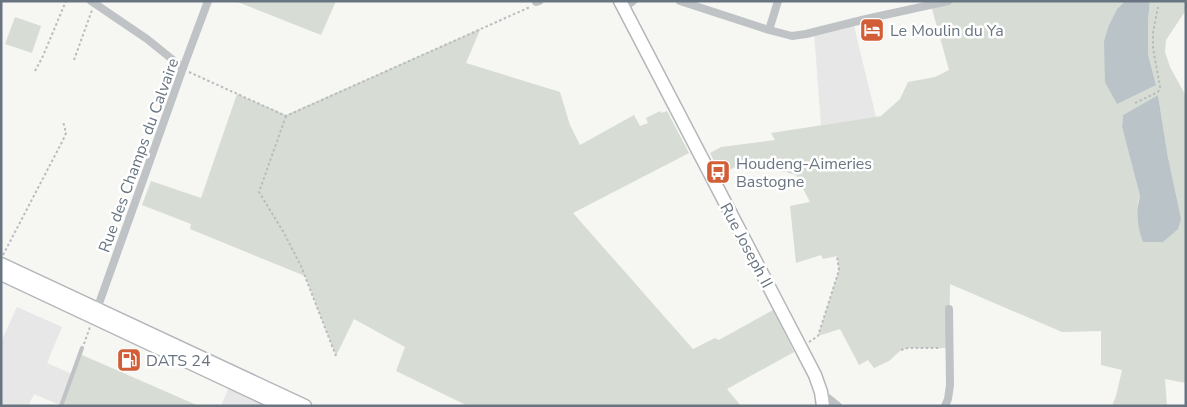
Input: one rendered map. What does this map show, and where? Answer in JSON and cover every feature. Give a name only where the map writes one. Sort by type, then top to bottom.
[{"type":"main road","name":"Rue Joseph II","points":[[625,3],[815,375],[821,392],[823,406]]},
{"type":"main road","points":[[1,264],[282,406]]},
{"type":"main road","points":[[1,274],[95,313],[305,406]]},
{"type":"street","name":"Rue des Champs du Calvaire","points":[[95,313],[208,1]]},
{"type":"street","points":[[680,1],[792,36],[948,1]]},
{"type":"street","points":[[769,30],[778,1]]},
{"type":"street","points":[[92,3],[147,39],[183,68]]},
{"type":"street","points":[[945,406],[950,385],[949,309]]},
{"type":"street","points":[[821,392],[838,406]]},
{"type":"lane","points":[[1,269],[294,406]]},
{"type":"lane","points":[[61,406],[82,348]]},
{"type":"path","points":[[35,71],[66,1]]},
{"type":"path","points":[[336,356],[301,266],[284,233],[259,192],[286,116],[538,2]]},
{"type":"path","points":[[74,60],[92,3]]},
{"type":"path","points":[[1134,103],[1158,92],[1160,87],[1153,33],[1158,7]]},
{"type":"path","points":[[183,68],[286,116]]},
{"type":"path","points":[[1,259],[63,140],[66,132],[63,120]]},
{"type":"path","points":[[801,347],[818,336],[839,270],[837,256]]},
{"type":"path","points":[[82,348],[95,313]]},
{"type":"path","points":[[901,350],[908,348],[949,348]]},
{"type":"shaded area","points":[[235,1],[336,1],[321,35]]},
{"type":"shaded area","points":[[948,1],[1125,1],[1117,9],[1109,25],[1156,85],[1148,54],[1150,1],[1186,1],[1186,10],[1166,40],[1165,52],[1170,67],[1186,96],[1186,383],[1165,379],[1167,406],[1112,406],[1122,370],[1101,365],[1101,331],[1062,332],[950,284],[949,348],[908,348],[901,350],[889,361],[874,368],[868,360],[859,365],[840,329],[818,336],[839,270],[837,256],[823,259],[821,255],[796,263],[790,206],[810,202],[796,175],[747,161],[721,174],[710,153],[721,147],[775,140],[771,133],[881,116],[900,99],[908,82],[935,77],[949,70],[931,5]],"holes":[[[1158,95],[1168,158],[1137,205],[1140,196],[1122,127],[1123,115]]]},
{"type":"shaded area","points":[[1125,1],[1150,1],[1148,54],[1156,85],[1117,104],[1105,82],[1104,41],[1117,9]]},
{"type":"shaded area","points":[[15,17],[41,26],[32,53],[5,44]]},
{"type":"shaded area","points":[[853,22],[876,117],[821,125],[814,32]]},
{"type":"shaded area","points":[[480,29],[466,63],[560,92],[570,125],[580,145],[634,115],[640,126],[648,123],[646,118],[660,111],[661,113],[667,111],[689,153],[573,213],[693,349],[715,338],[719,340],[773,310],[794,352],[727,389],[741,406],[468,406],[396,371],[405,347],[354,319],[336,356],[305,276],[190,229],[191,224],[142,205],[151,181],[201,198],[237,94],[286,115]]},
{"type":"shaded area","points":[[1158,95],[1168,158],[1181,219],[1178,229],[1163,242],[1143,242],[1139,231],[1138,219],[1140,196],[1122,127],[1123,115]]},
{"type":"shaded area","points":[[17,307],[62,327],[47,363],[72,374],[60,405],[34,394],[28,406],[1,406],[1,342]]},
{"type":"shaded area","points":[[82,355],[199,406],[61,406],[78,358]]},
{"type":"shaded area","points":[[229,387],[269,406],[221,406]]},
{"type":"place","name":"Le Moulin du Ya","points":[[872,30]]},
{"type":"place","name":"Houdeng-Aimeries Bastogne","points":[[718,172]]},
{"type":"place","name":"DATS 24","points":[[129,360]]}]
